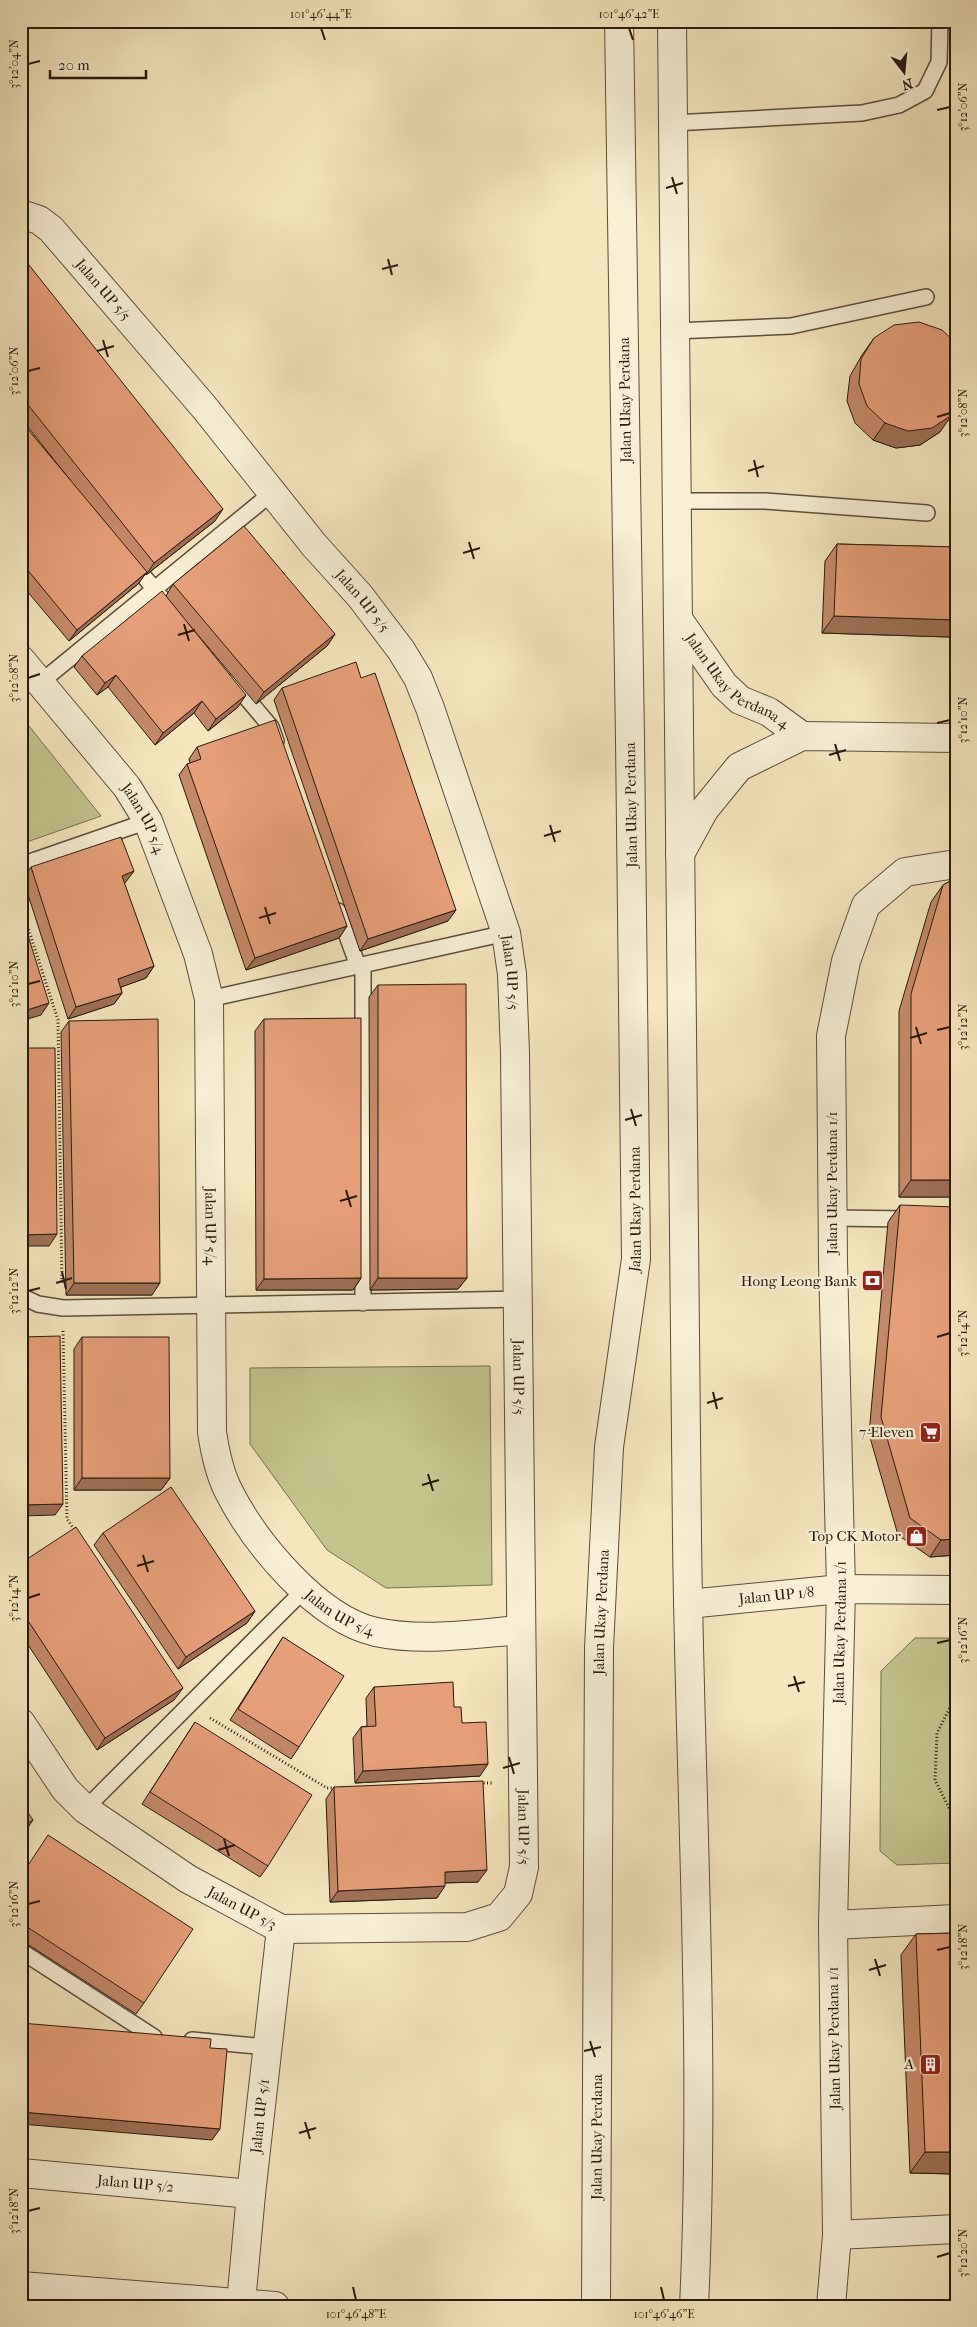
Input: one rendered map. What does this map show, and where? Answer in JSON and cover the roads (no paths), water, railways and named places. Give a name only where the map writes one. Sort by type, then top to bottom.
[{"type":"street","name":"Jalan Ukay Perdana","points":[[596,2306],[599,1648],[609,1447],[636,1259],[619,21]]},
{"type":"street","points":[[672,21],[688,1604],[699,1971],[694,2306]]},
{"type":"street","name":"Jalan UP 5/5","points":[[21,214],[39,220],[51,229],[204,407],[314,545],[360,596],[401,650],[418,678],[506,933],[512,966],[515,1053],[524,1867],[518,1894]]},
{"type":"street","name":"Jalan Ukay Perdana 4","points":[[678,619],[724,685],[740,700],[769,712],[802,736]]},
{"type":"street","name":"Jalan UP 5/4","points":[[21,660],[127,787],[148,821],[198,954],[209,999],[212,1432],[218,1465],[228,1489],[240,1512],[303,1591],[337,1615],[374,1632],[413,1638],[520,1630]]},
{"type":"street","name":"Jalan Ukay Perdana 4","points":[[680,854],[704,810],[739,767],[802,736],[956,738]]},
{"type":"street","name":"Jalan Ukay Perdana 1/1","points":[[831,2306],[837,2235],[832,1925],[841,1589],[832,1218],[830,1036],[846,961],[866,905],[905,872],[956,864]]},
{"type":"street","name":"Jalan UP 1/8","points":[[688,1604],[841,1589],[956,1590]]},
{"type":"street","name":"Jalan UP 5/3","points":[[21,1723],[64,1789],[85,1809],[188,1878],[281,1929],[467,1927],[499,1917],[518,1894]]},
{"type":"street","points":[[832,1925],[956,1919]]},
{"type":"street","name":"Jalan UP 5/1","points":[[241,2303],[250,2194],[281,1929]]},
{"type":"street","name":"Jalan UP 5/2","points":[[21,2173],[250,2194]]},
{"type":"street","points":[[837,2235],[956,2229]]},
{"type":"street","points":[[21,2286],[275,2306]]},
{"type":"lane","points":[[673,123],[862,113],[899,105],[925,91],[939,62],[940,21]]},
{"type":"lane","points":[[675,331],[791,326],[926,297]]},
{"type":"lane","points":[[41,682],[273,492]]},
{"type":"lane","points":[[677,501],[765,501],[927,513]]},
{"type":"lane","points":[[123,551],[179,618]]},
{"type":"lane","points":[[222,669],[271,727],[281,754]]},
{"type":"lane","points":[[21,865],[148,821]]},
{"type":"lane","points":[[334,902],[360,966],[363,1303]]},
{"type":"lane","points":[[209,999],[506,933]]},
{"type":"lane","points":[[832,1218],[927,1220]]},
{"type":"lane","points":[[21,1296],[38,1304],[63,1308],[517,1299]]},
{"type":"lane","points":[[85,1809],[303,1591]]},
{"type":"lane","points":[[21,1951],[154,2037]]},
{"type":"lane","points":[[125,2034],[267,2047]]},
{"type":"place","name":"Hong Leong Bank","points":[[873,1281]]},
{"type":"place","name":"7-Eleven","points":[[930,1432]]},
{"type":"place","name":"Top CK Motor","points":[[917,1536]]},
{"type":"place","name":"A","points":[[930,2064]]}]
